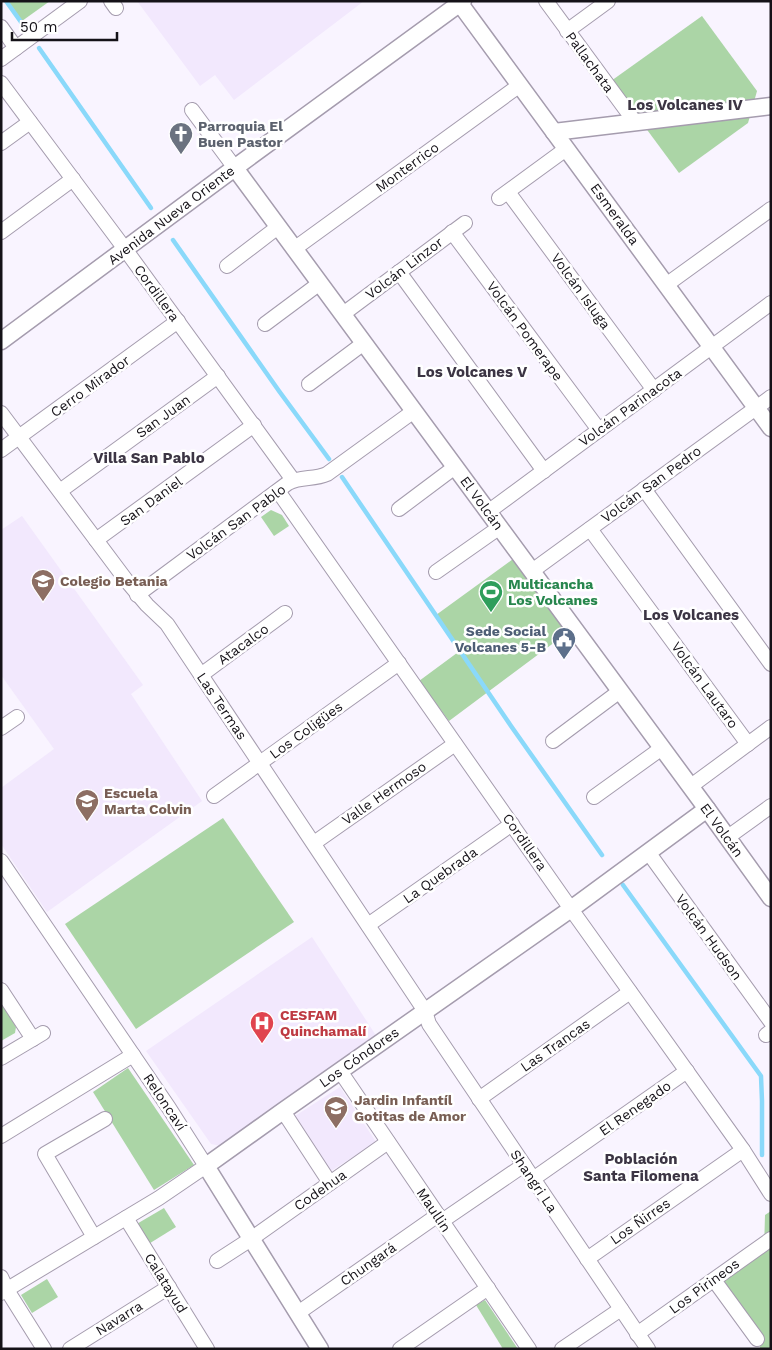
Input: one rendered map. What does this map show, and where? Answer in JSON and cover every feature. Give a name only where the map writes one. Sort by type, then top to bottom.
[{"type":"street","points":[[1,59],[80,1]]},
{"type":"street","name":"Pallachata","points":[[546,1],[635,122]]},
{"type":"street","points":[[567,31],[608,1]]},
{"type":"street","name":"Esmeralda","points":[[461,2],[771,428]]},
{"type":"street","name":"Avenida Nueva Oriente","points":[[1,341],[461,2]]},
{"type":"street","points":[[1,27],[16,48]]},
{"type":"street","name":"Cordillera","points":[[1,83],[126,249],[294,480]]},
{"type":"street","name":"Monterrico","points":[[294,249],[520,85]]},
{"type":"street","points":[[554,132],[771,106]]},
{"type":"street","name":"El Volcán","points":[[192,110],[691,786],[771,898]]},
{"type":"street","points":[[1,143],[30,122]]},
{"type":"street","name":"Volcán Isluga","points":[[566,148],[503,195],[654,390]]},
{"type":"street","points":[[1,232],[73,179]]},
{"type":"street","points":[[666,285],[771,209]]},
{"type":"street","name":"Volcán Linzor","points":[[343,314],[465,223]]},
{"type":"street","points":[[227,266],[278,227]]},
{"type":"street","name":"Volcán Pomerape","points":[[452,232],[599,430]]},
{"type":"street","points":[[399,272],[544,471]]},
{"type":"street","points":[[265,324],[320,283]]},
{"type":"street","name":"Volcán Parinacota","points":[[488,512],[771,303]]},
{"type":"street","name":"Cerro Mirador","points":[[1,450],[178,321]]},
{"type":"street","points":[[309,384],[364,343]]},
{"type":"street","name":"San Juan","points":[[60,491],[218,376]]},
{"type":"street","name":"Volcán San Pedro","points":[[532,571],[771,397]]},
{"type":"street","name":"Volcán San Pablo","points":[[137,595],[294,480],[327,474],[414,411]]},
{"type":"street","name":"Las Termas","points":[[1,413],[137,595],[164,620],[425,1011]]},
{"type":"street","name":"San Daniel","points":[[96,540],[254,426]]},
{"type":"street","points":[[399,509],[455,467]]},
{"type":"street","points":[[644,489],[771,664]]},
{"type":"street","name":"Cordillera","points":[[278,491],[571,909],[743,1150],[771,1194]]},
{"type":"street","points":[[436,572],[500,527]]},
{"type":"street","name":"Volcán Lautaro","points":[[590,529],[748,744]]},
{"type":"street","name":"Atacalco","points":[[201,675],[285,613]]},
{"type":"street","name":"Los Coligües","points":[[214,796],[399,664]]},
{"type":"street","points":[[552,741],[620,691]]},
{"type":"street","points":[[1,728],[17,716]]},
{"type":"street","points":[[691,786],[771,727]]},
{"type":"street","name":"Valle Hermoso","points":[[314,843],[455,744]]},
{"type":"street","points":[[594,797],[662,748]]},
{"type":"street","points":[[728,837],[771,806]]},
{"type":"street","name":"Los Cóndores","points":[[4,1291],[159,1198],[206,1166],[282,1110],[571,909],[707,809]]},
{"type":"street","name":"La Quebrada","points":[[368,925],[512,824]]},
{"type":"street","name":"Volcán Hudson","points":[[648,852],[769,1030]]},
{"type":"street","name":"Reloncaví","points":[[1,861],[206,1166],[320,1349]]},
{"type":"street","points":[[1,990],[38,1036],[1,1058]]},
{"type":"street","name":"Las Trancas","points":[[479,1099],[630,992]]},
{"type":"street","name":"Shangri La","points":[[425,1011],[429,1024],[648,1349]]},
{"type":"street","points":[[1,1136],[133,1055]]},
{"type":"street","name":"Maullin","points":[[340,1070],[529,1349]]},
{"type":"street","name":"El Renegado","points":[[533,1179],[687,1071]]},
{"type":"street","points":[[282,1110],[330,1183]]},
{"type":"street","points":[[94,1237],[44,1154],[105,1119]]},
{"type":"street","name":"Codehua","points":[[217,1261],[388,1142]]},
{"type":"street","name":"Los Ñirres","points":[[587,1259],[743,1150]]},
{"type":"street","name":"Chungará","points":[[298,1313],[440,1218],[524,1165]]},
{"type":"street","name":"Calatayud","points":[[126,1218],[207,1349]]},
{"type":"street","name":"Los Pirineos","points":[[638,1334],[771,1239]]},
{"type":"street","points":[[1,1277],[4,1291],[44,1349]]},
{"type":"street","points":[[714,1280],[757,1339]]},
{"type":"street","name":"Navarra","points":[[70,1349],[169,1287]]},
{"type":"street","points":[[400,1349],[488,1288]]},
{"type":"street","points":[[562,1349],[621,1309]]},
{"type":"shaded area","points":[[137,1],[364,1],[234,100],[215,75],[200,86]]},
{"type":"shaded area","points":[[22,516],[143,685],[131,694],[202,801],[47,912],[1,844],[1,788],[54,749],[1,675],[1,530]]},
{"type":"shaded area","name":"CESFAM Quinchamalí","points":[[312,937],[377,1037],[221,1146],[211,1144],[146,1051]]},
{"type":"shaded area","name":"Jardin Infantíl Gotitas de Amor","points":[[340,1087],[376,1142],[331,1171],[295,1116]]},
{"type":"green space","points":[[8,1],[50,1],[22,21]]},
{"type":"green space","points":[[702,16],[757,91],[748,123],[679,173],[611,81]]},
{"type":"green space","points":[[271,510],[282,515],[289,526],[274,536],[261,517]]},
{"type":"green space","points":[[513,559],[567,633],[449,721],[419,681],[461,650],[436,615]]},
{"type":"green space","points":[[223,818],[294,922],[136,1029],[65,924]]},
{"type":"green space","points":[[1,1000],[16,1027],[15,1033],[1,1041]]},
{"type":"green space","points":[[128,1068],[194,1165],[154,1190],[93,1092]]},
{"type":"green space","points":[[164,1208],[176,1227],[147,1245],[135,1225]]},
{"type":"green space","points":[[771,1211],[771,1349],[760,1349],[760,1338],[721,1280],[764,1250],[765,1215]]},
{"type":"green space","points":[[47,1279],[58,1297],[32,1313],[21,1295]]},
{"type":"green space","points":[[485,1300],[518,1349],[503,1349],[476,1305]]},
{"type":"waterway","points":[[6,1],[26,29]]},
{"type":"waterway","points":[[39,48],[151,208]]},
{"type":"waterway","points":[[173,240],[329,459]]},
{"type":"waterway","points":[[342,477],[511,726],[602,855]]},
{"type":"waterway","points":[[623,885],[761,1076],[762,1155]]},
{"type":"place","name":"Parroquia El Buen Pastor","points":[[181,155]]},
{"type":"place","name":"Colegio Betania","points":[[43,602]]},
{"type":"place","name":"Multicancha Los Volcanes","points":[[491,613]]},
{"type":"place","name":"Sede Social Volcanes 5-B","points":[[564,660]]},
{"type":"place","name":"Escuela Marta Colvin","points":[[87,822]]},
{"type":"place","name":"CESFAM Quinchamalí","points":[[262,1044]]},
{"type":"place","name":"Jardin Infantíl Gotitas de Amor","points":[[336,1129]]},
{"type":"district","name":"Los Volcanes IV","points":[[685,105]]},
{"type":"district","name":"Los Volcanes V","points":[[472,372]]},
{"type":"district","name":"Villa San Pablo","points":[[149,458]]},
{"type":"district","name":"Los Volcanes","points":[[691,615]]},
{"type":"district","name":"Población Santa Filomena","points":[[641,1168]]}]
